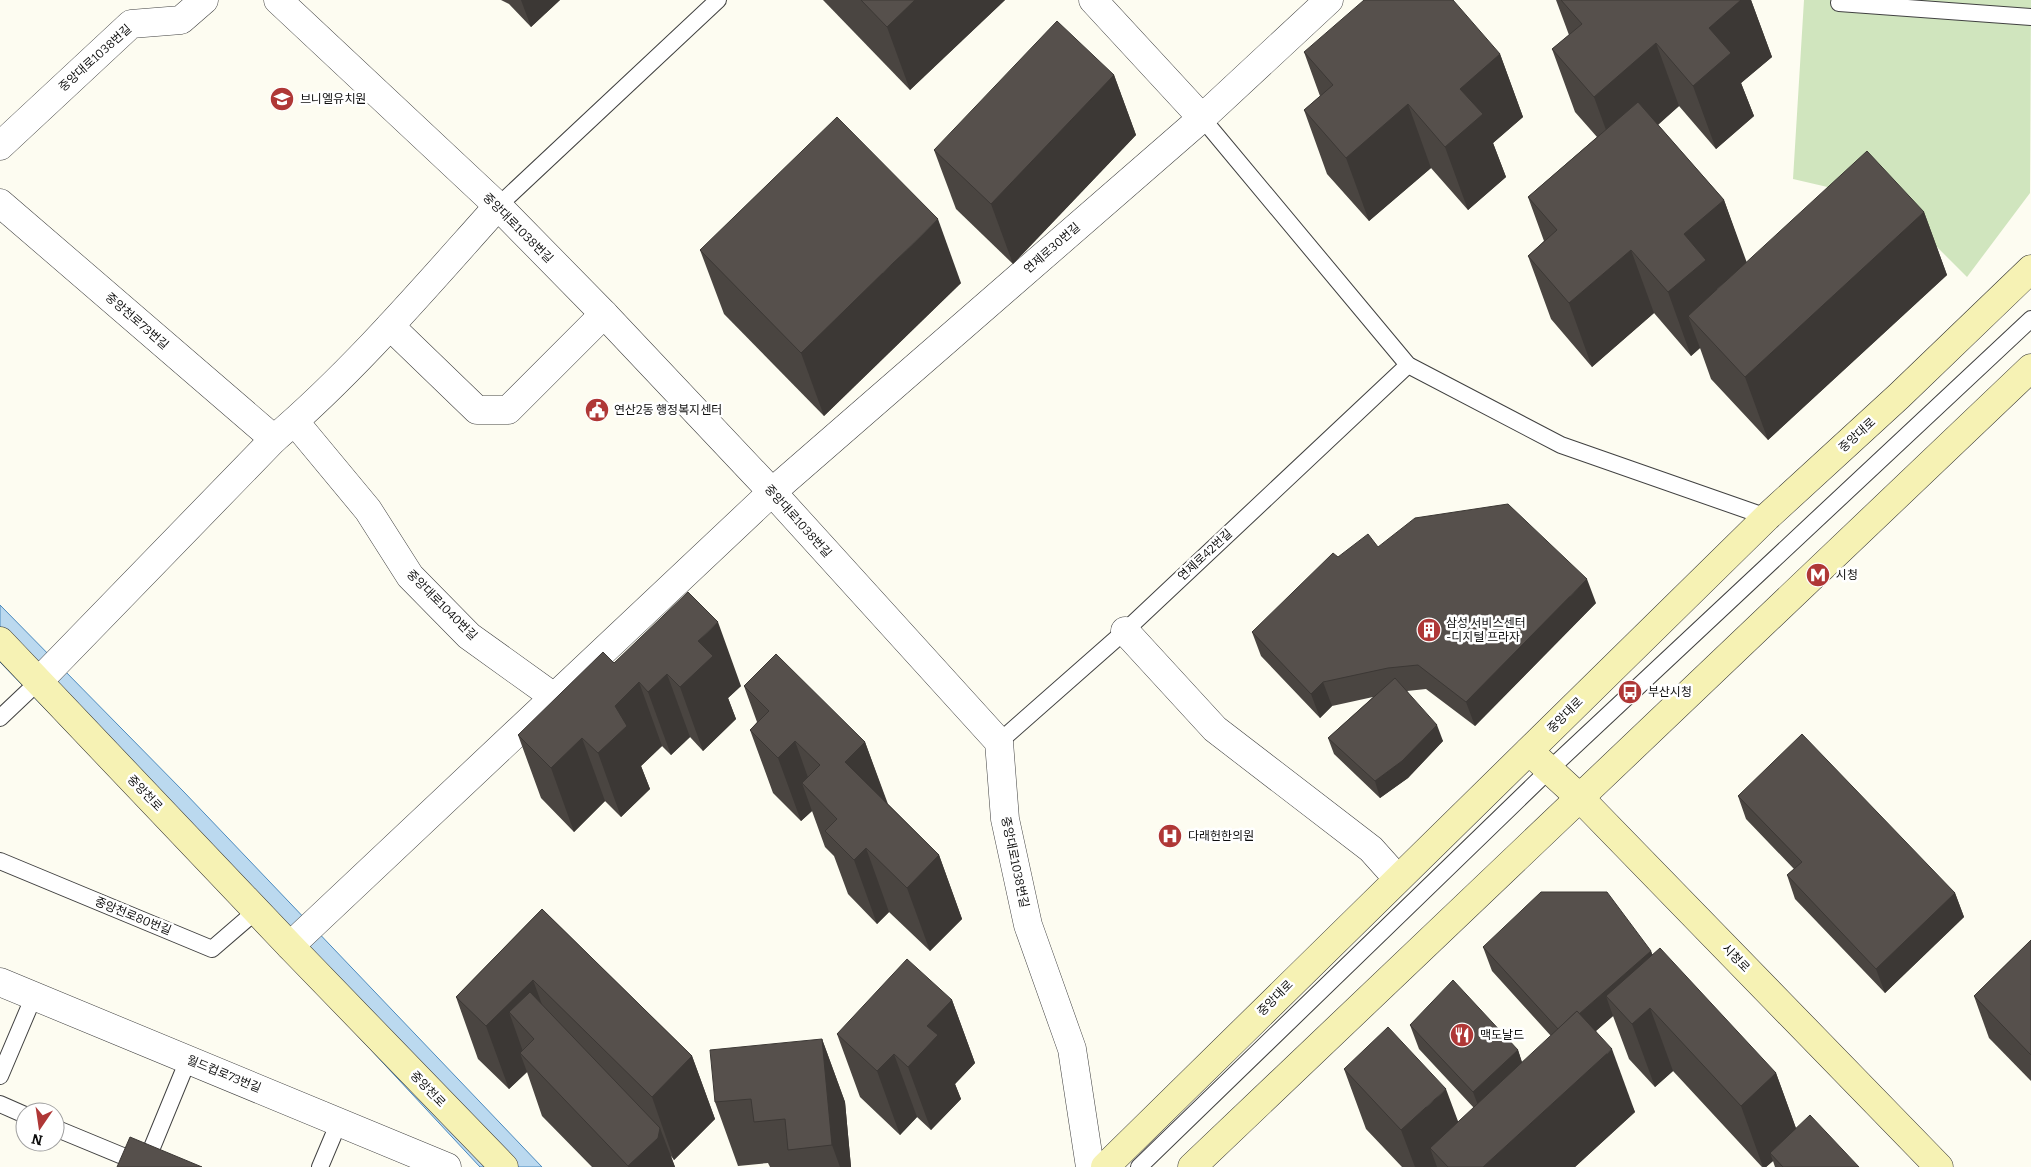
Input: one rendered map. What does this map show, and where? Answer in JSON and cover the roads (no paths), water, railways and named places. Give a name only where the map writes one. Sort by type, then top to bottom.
[{"type":"main road","name":"중앙대로","points":[[1105,1167],[1397,878],[1767,517],[1899,396],[2031,269]]},
{"type":"main road","points":[[1192,1167],[2031,368]]},
{"type":"main road","name":"중앙천로","points":[[0,641],[290,946],[504,1167]]},
{"type":"main road","name":"시청로","points":[[1529,751],[1579,797],[1940,1167]]},
{"type":"street","name":"중앙대로1038번길","points":[[0,146],[131,24],[181,20],[204,0]]},
{"type":"street","name":"중앙대로1038번길","points":[[278,0],[498,206],[604,314],[772,492],[999,742],[1005,819],[1028,925],[1072,1049],[1090,1167]]},
{"type":"street","points":[[1093,0],[1202,118]]},
{"type":"street","name":"연제로30번길","points":[[554,697],[772,492],[1202,118],[1329,0]]},
{"type":"street","name":"중앙천로73번길","points":[[0,203],[274,439]]},
{"type":"street","points":[[38,682],[274,439],[295,422],[390,326],[498,206]]},
{"type":"street","points":[[390,326],[477,410],[508,410],[604,314]]},
{"type":"street","name":"중앙대로1040번길","points":[[295,422],[368,510],[410,576],[469,636],[554,697]]},
{"type":"street","points":[[1125,631],[1215,729],[1371,849],[1397,878]]},
{"type":"street","points":[[290,946],[554,697]]},
{"type":"street","name":"월드컵로73번길","points":[[0,982],[447,1167]]},
{"type":"lane","points":[[498,206],[718,0]]},
{"type":"lane","points":[[1839,3],[2031,17]]},
{"type":"lane","points":[[1202,118],[1408,365],[1561,445],[1767,517]]},
{"type":"lane","points":[[1139,1167],[1549,770],[2031,319]]},
{"type":"lane","name":"연제로42번길","points":[[999,742],[1125,631],[1408,365]]},
{"type":"lane","points":[[0,718],[38,682]]},
{"type":"lane","name":"중앙천로80번길","points":[[0,861],[212,949],[256,910]]},
{"type":"lane","points":[[0,1076],[34,996]]},
{"type":"lane","points":[[65,1132],[145,1166],[188,1060]]},
{"type":"lane","points":[[0,1104],[15,1111]]},
{"type":"lane","points":[[320,1167],[339,1122]]},
{"type":"water","points":[[0,605],[184,792],[542,1167],[480,1167],[276,948],[0,662]]},
{"type":"place","name":"브니엘유치원","points":[[282,99]]},
{"type":"place","name":"연산2동 행정복지센터","points":[[597,410]]},
{"type":"place","name":"시청","points":[[1818,575]]},
{"type":"place","name":"삼성 서비스센터 -디지털 프라자","points":[[1429,630]]},
{"type":"place","name":"부산시청","points":[[1630,692]]},
{"type":"place","name":"다래헌한의원","points":[[1170,836]]},
{"type":"place","name":"맥도날드","points":[[1462,1035]]}]
